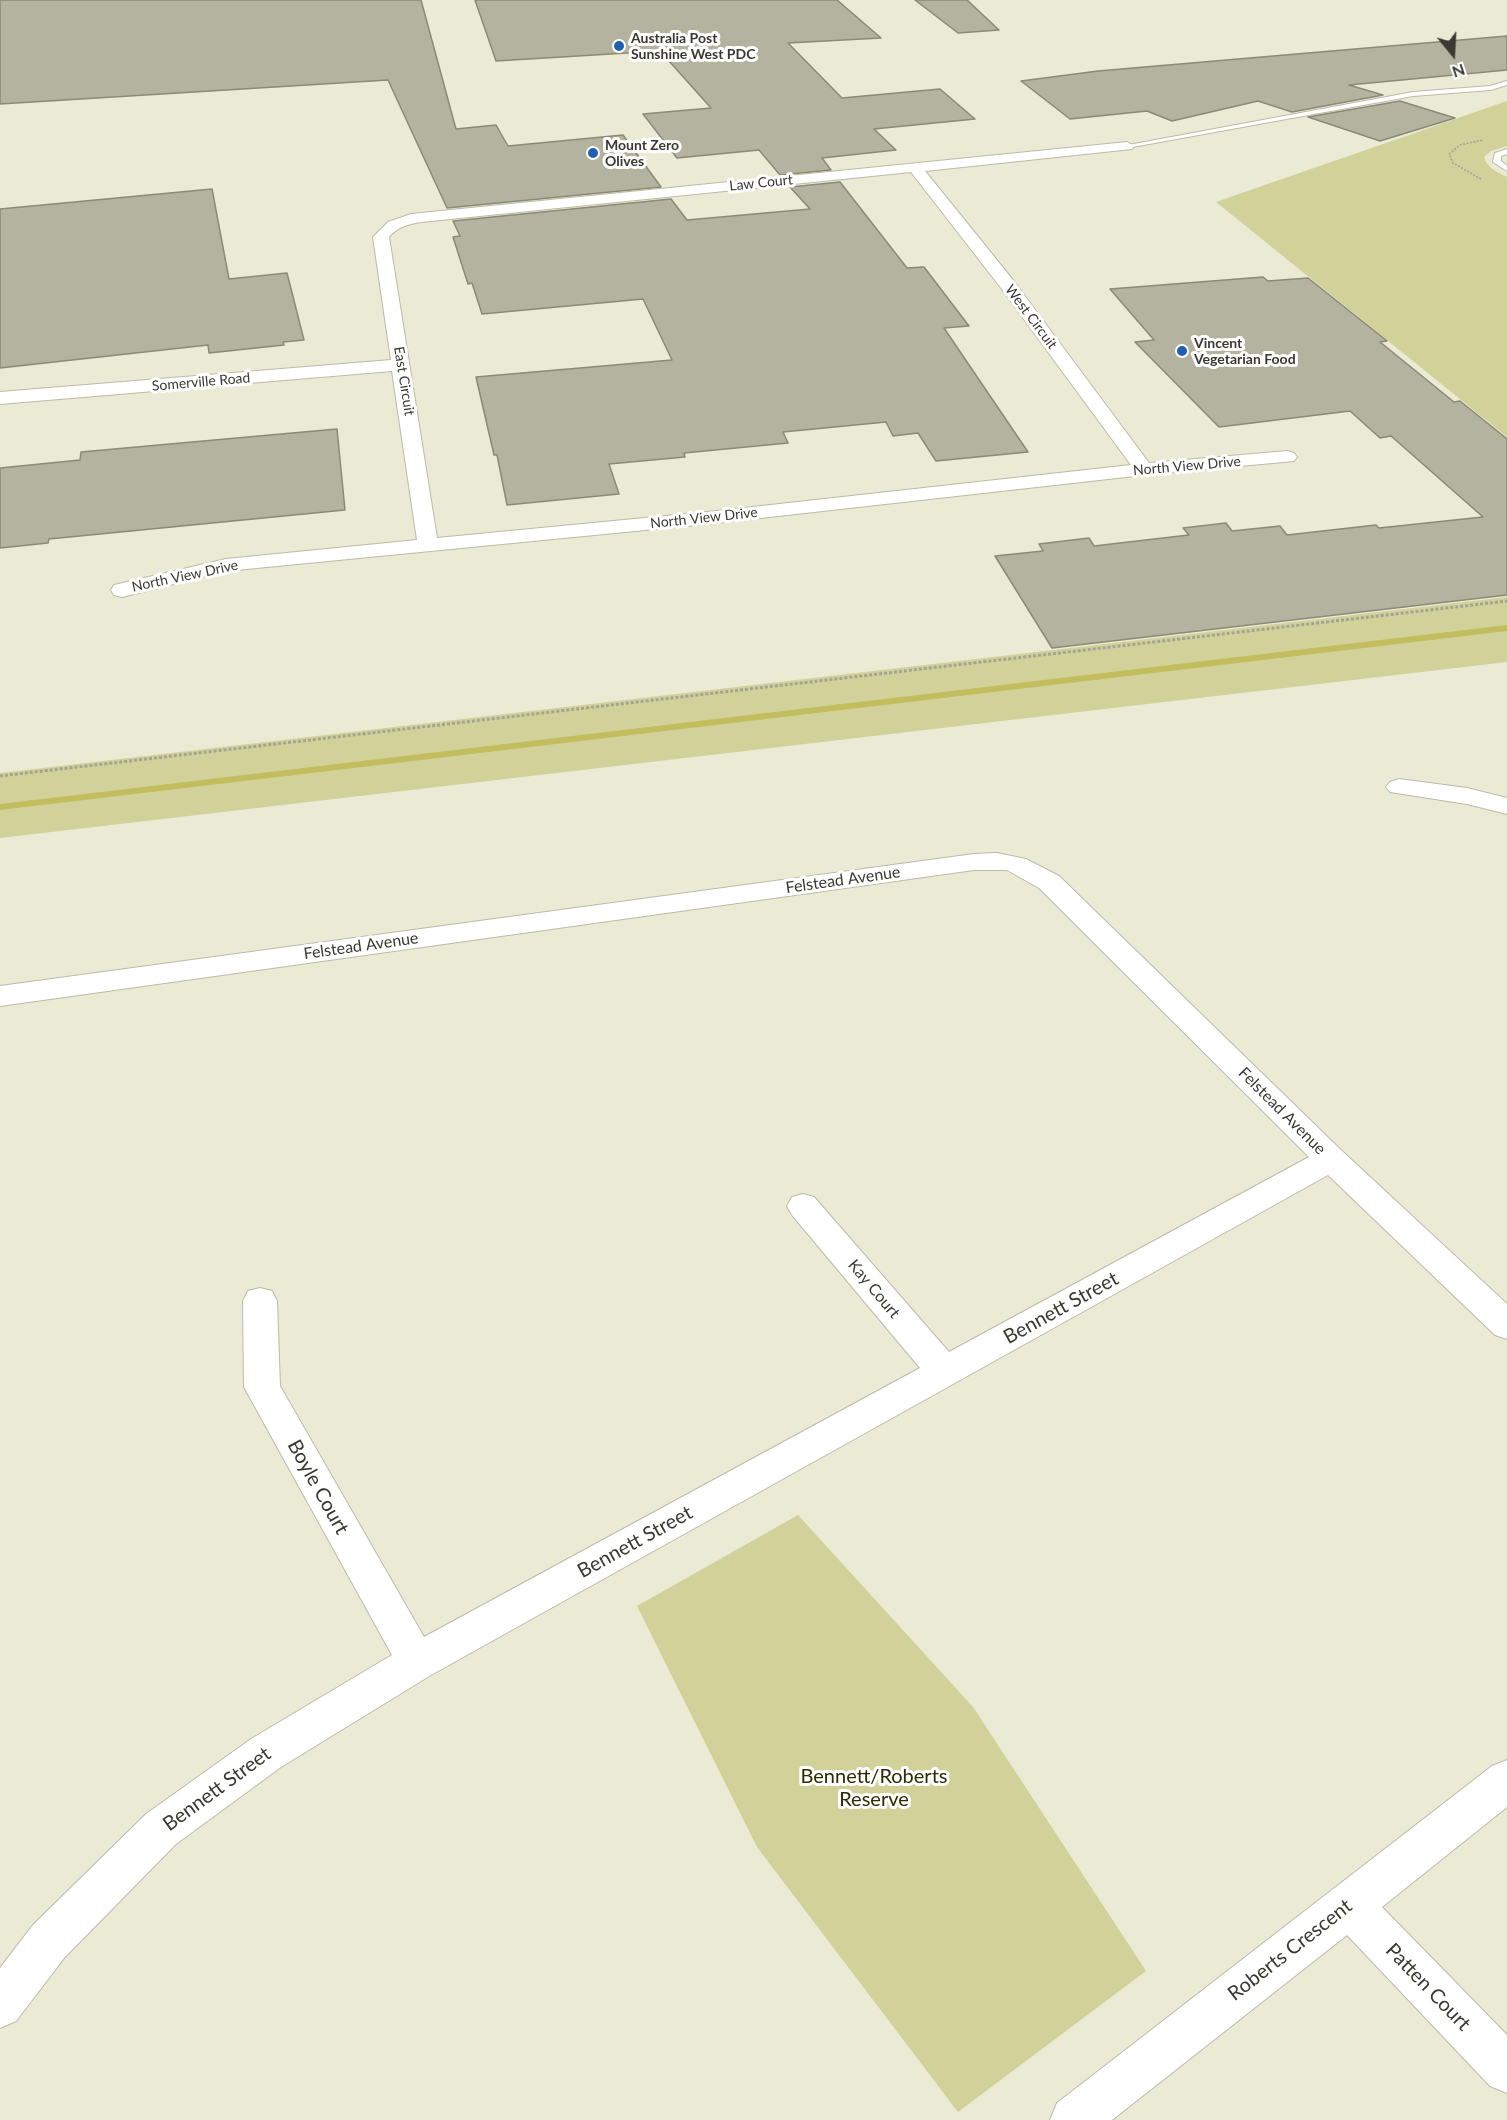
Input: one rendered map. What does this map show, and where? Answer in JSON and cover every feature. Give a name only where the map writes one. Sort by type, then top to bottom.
[{"type":"street","name":"Law Court","points":[[395,224],[442,215],[1127,146]]},
{"type":"street","name":"West Circuit","points":[[915,168],[1007,284],[1144,470]]},
{"type":"street","name":"East Circuit","points":[[395,224],[381,237],[428,546]]},
{"type":"street","name":"Somerville Road","points":[[0,398],[402,365]]},
{"type":"street","name":"North View Drive","points":[[122,590],[226,565],[707,518],[1144,470],[1287,458]]},
{"type":"street","points":[[1399,787],[1467,796],[1507,806]]},
{"type":"street","name":"Felstead Avenue","points":[[0,996],[985,860],[1008,861],[1029,868],[1049,882],[1330,1159],[1507,1325]]},
{"type":"street","name":"Bennett Street","points":[[0,2005],[49,1941],[161,1829],[266,1753],[417,1662],[1330,1159]]},
{"type":"street","name":"Kay Court","points":[[803,1206],[945,1372]]},
{"type":"street","name":"Boyle Court","points":[[260,1301],[262,1387],[417,1662]]},
{"type":"street","name":"Roberts Crescent","points":[[1074,2120],[1507,1781]]},
{"type":"street","name":"Patten Court","points":[[1348,1904],[1507,2069]]},
{"type":"lane","points":[[1127,146],[1413,94],[1491,88],[1507,83]]},
{"type":"lane","points":[[1507,151],[1498,155],[1497,162],[1507,169]]},
{"type":"path","points":[[0,776],[1507,601]]},
{"type":"green space","points":[[1507,101],[1507,146],[1491,151],[1484,157],[1490,167],[1507,177],[1507,437],[1216,202]]},
{"type":"green space","points":[[1507,597],[1507,662],[0,838],[0,773]]},
{"type":"green space","name":"Bennett/Roberts Reserve","points":[[798,1515],[973,1707],[1146,1971],[958,2112],[757,1847],[637,1606]]},
{"type":"building","points":[[0,0],[421,0],[456,129],[496,125],[508,146],[623,135],[661,187],[447,208],[388,80],[0,104]]},
{"type":"building","points":[[475,0],[837,0],[881,38],[788,43],[842,98],[940,89],[975,119],[874,129],[896,150],[822,158],[831,170],[780,175],[759,150],[677,158],[643,114],[711,108],[660,51],[496,61]]},
{"type":"building","points":[[915,0],[967,0],[999,30],[958,33]]},
{"type":"building","points":[[1507,36],[1507,70],[1349,85],[1383,95],[1292,112],[1258,101],[1172,121],[1147,111],[1070,119],[1021,81],[1098,71]]},
{"type":"building","points":[[1400,101],[1455,118],[1380,141],[1308,117]]},
{"type":"building","points":[[840,182],[907,268],[924,267],[969,326],[944,328],[1028,452],[936,461],[918,433],[893,436],[886,422],[783,432],[788,443],[684,453],[685,457],[609,464],[619,494],[507,505],[497,455],[494,455],[476,377],[672,360],[643,299],[482,314],[472,283],[468,284],[453,237],[460,236],[453,221],[671,199],[687,220],[810,209],[790,187]]},
{"type":"building","points":[[212,189],[229,279],[287,273],[304,340],[283,342],[284,345],[209,353],[208,345],[0,368],[0,209]]},
{"type":"building","points":[[1263,277],[1268,281],[1308,278],[1387,341],[1380,342],[1454,402],[1460,401],[1507,439],[1507,595],[1052,648],[995,556],[1043,551],[1039,544],[1089,538],[1094,546],[1189,535],[1183,528],[1226,523],[1232,531],[1280,526],[1287,535],[1376,525],[1379,528],[1483,517],[1391,436],[1380,438],[1350,411],[1219,427],[1135,342],[1154,340],[1110,289]]},
{"type":"building","points":[[337,429],[345,510],[49,539],[48,543],[0,548],[0,468],[80,460],[81,452]]},
{"type":"waterway","points":[[0,807],[1507,628]]},
{"type":"place","name":"Australia Post Sunshine West PDC","points":[[619,46]]},
{"type":"place","name":"Mount Zero Olives","points":[[593,153]]},
{"type":"place","name":"Vincent Vegetarian Food","points":[[1182,351]]}]
